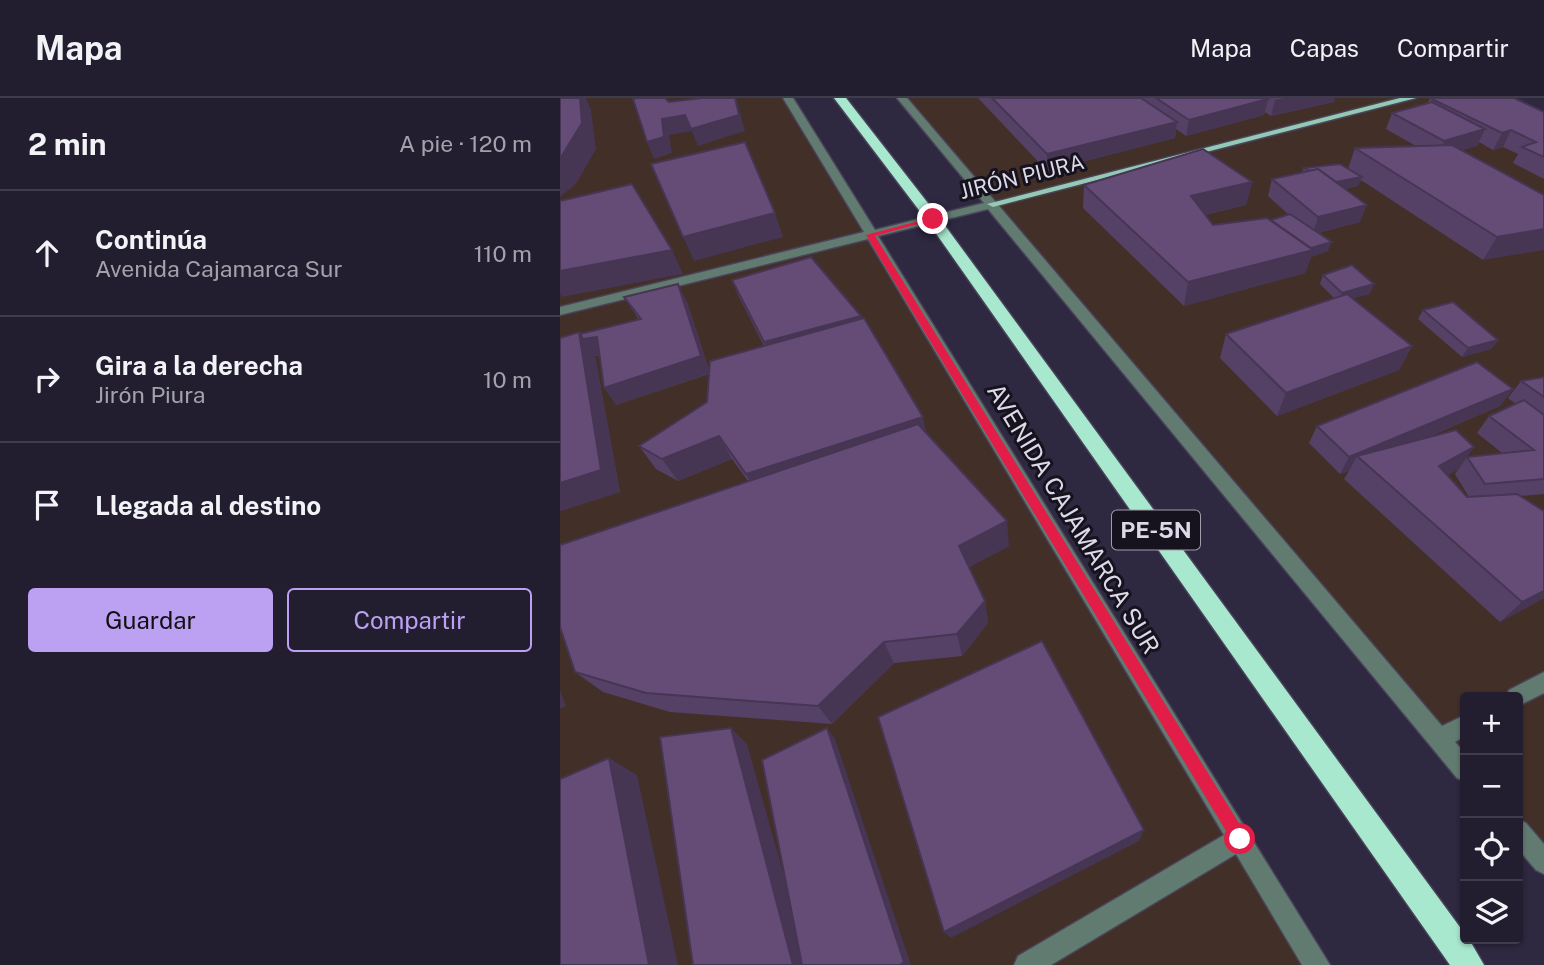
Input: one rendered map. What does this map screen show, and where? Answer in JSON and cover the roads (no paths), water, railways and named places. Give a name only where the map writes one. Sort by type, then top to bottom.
[{"type":"highway","name":"PE-5N","points":[[840,98],[933,219],[1469,965]]},
{"type":"main road","name":"JIRÓN PIURA","points":[[993,204],[1411,98]]},
{"type":"street","name":"AVENIDA CAJAMARCA SUR","points":[[788,98],[1317,965]]},
{"type":"street","points":[[902,98],[1460,763]]},
{"type":"street","name":"JIRÓN PIURA","points":[[560,311],[993,204]]},
{"type":"street","points":[[1523,693],[1544,682]]},
{"type":"street","points":[[1439,739],[1460,728]]},
{"type":"street","points":[[1523,837],[1544,862]]},
{"type":"street","points":[[1027,965],[1240,839]]}]
